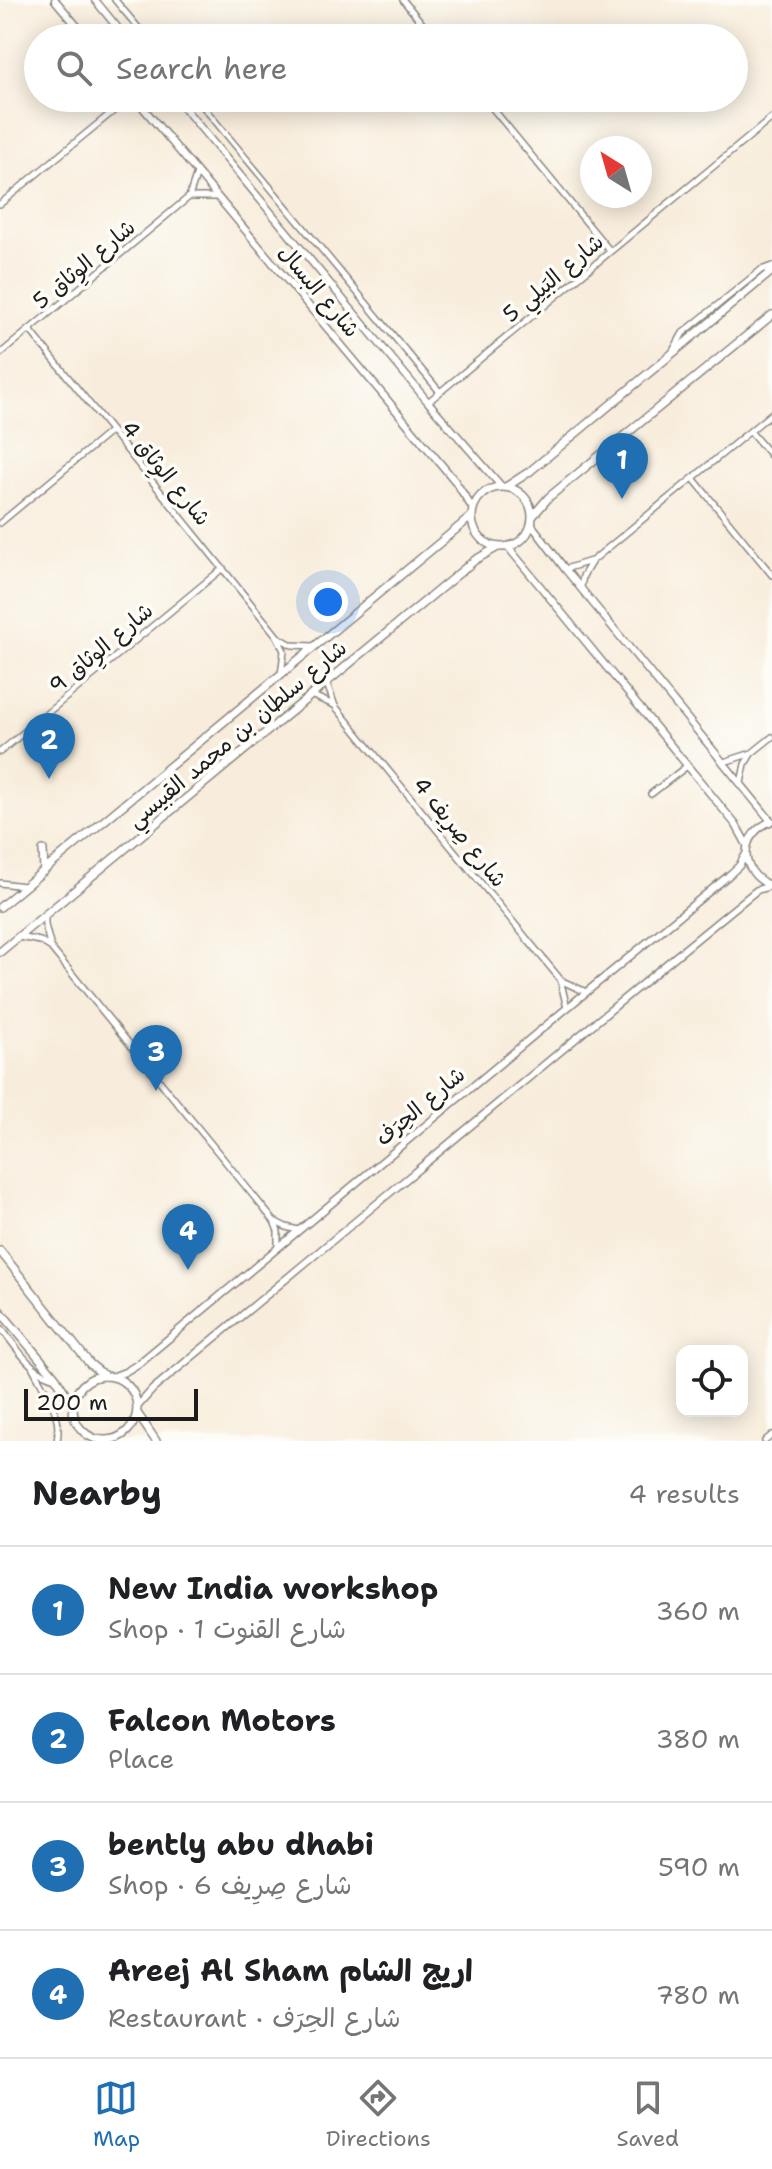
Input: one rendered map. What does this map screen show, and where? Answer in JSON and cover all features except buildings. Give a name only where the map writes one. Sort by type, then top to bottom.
[{"type":"main road","points":[[772,269],[529,472],[504,487],[482,495],[473,512],[474,527],[479,536],[488,543],[503,547],[524,538],[549,497],[772,315]]},
{"type":"main road","points":[[504,487],[524,496],[529,503],[532,521]]},
{"type":"main road","name":"شارع سلطان بن محمد القبيسي","points":[[0,907],[281,676],[473,512]]},
{"type":"main road","name":"شارع سلطان بن محمد القبيسي","points":[[0,952],[475,560],[503,547]]},
{"type":"main road","points":[[43,850],[44,871]]},
{"type":"main road","points":[[0,1251],[90,1364],[129,1388],[135,1397],[137,1410],[156,1441]]},
{"type":"main road","points":[[0,1311],[56,1378],[83,1433],[102,1441],[112,1440],[128,1430],[137,1410]]},
{"type":"main road","points":[[72,1406],[80,1388],[95,1378],[108,1376]]},
{"type":"street","points":[[55,0],[75,24]]},
{"type":"street","points":[[95,0],[115,24]]},
{"type":"street","points":[[115,0],[135,24]]},
{"type":"street","points":[[403,0],[423,24]]},
{"type":"street","points":[[0,204],[112,112]]},
{"type":"street","name":"شارع البسال","points":[[147,112],[455,481],[473,512]]},
{"type":"street","name":"شارع البسال","points":[[188,112],[428,402],[504,487]]},
{"type":"street","points":[[208,112],[440,392]]},
{"type":"street","points":[[496,112],[610,251]]},
{"type":"street","name":"شارع البَيلِي 5","points":[[428,402],[772,118]]},
{"type":"street","points":[[197,173],[189,197],[216,197]]},
{"type":"street","name":"شارع الوِثاق 5","points":[[0,354],[189,197]]},
{"type":"street","name":"شارع الوِثاق 4","points":[[30,330],[277,636]]},
{"type":"street","points":[[581,587],[583,576],[592,561],[772,413]]},
{"type":"street","points":[[0,523],[111,431]]},
{"type":"street","points":[[750,431],[772,457]]},
{"type":"street","points":[[693,478],[772,575]]},
{"type":"street","points":[[532,521],[565,569],[772,821],[756,830],[747,845],[746,854],[753,874],[771,886]]},
{"type":"street","points":[[503,547],[736,825],[747,845]]},
{"type":"street","points":[[565,569],[592,561]]},
{"type":"street","name":"شارع الوِثاق 9","points":[[0,752],[223,568]]},
{"type":"street","points":[[277,636],[292,645],[317,645]]},
{"type":"street","points":[[277,636],[284,651],[281,676]]},
{"type":"street","name":"شارع صِرِيف 4","points":[[327,684],[335,706],[560,979],[586,992]]},
{"type":"street","name":"شارع صِرِيف 4","points":[[313,696],[335,706]]},
{"type":"street","points":[[741,783],[745,764],[752,753],[772,737]]},
{"type":"street","points":[[724,762],[752,753]]},
{"type":"street","points":[[651,794],[687,766]]},
{"type":"street","name":"شارع الحِرَف","points":[[108,1376],[125,1372],[138,1364],[728,876],[746,854]]},
{"type":"street","points":[[0,883],[25,886]]},
{"type":"street","points":[[137,1410],[153,1389],[595,1021],[757,890],[771,886]]},
{"type":"street","points":[[45,915],[51,948]]},
{"type":"street","points":[[19,937],[40,941],[51,948],[274,1221],[279,1237],[278,1248]]},
{"type":"street","name":"شارع صِرِيف 4","points":[[560,979],[567,1008]]},
{"type":"street","points":[[274,1221],[299,1230]]},
{"type":"street","points":[[0,1327],[32,1366],[57,1414],[57,1441]]},
{"type":"street","points":[[32,1366],[56,1378]]},
{"type":"street","points":[[765,1441],[772,1435]]},
{"type":"place","name":"New India workshop","points":[[622,499]]},
{"type":"place","name":"Falcon Motors","points":[[49,779]]},
{"type":"place","name":"bently abu dhabi","points":[[156,1091]]},
{"type":"place","name":"Areej Al Sham اريج الشام","points":[[188,1270]]}]
